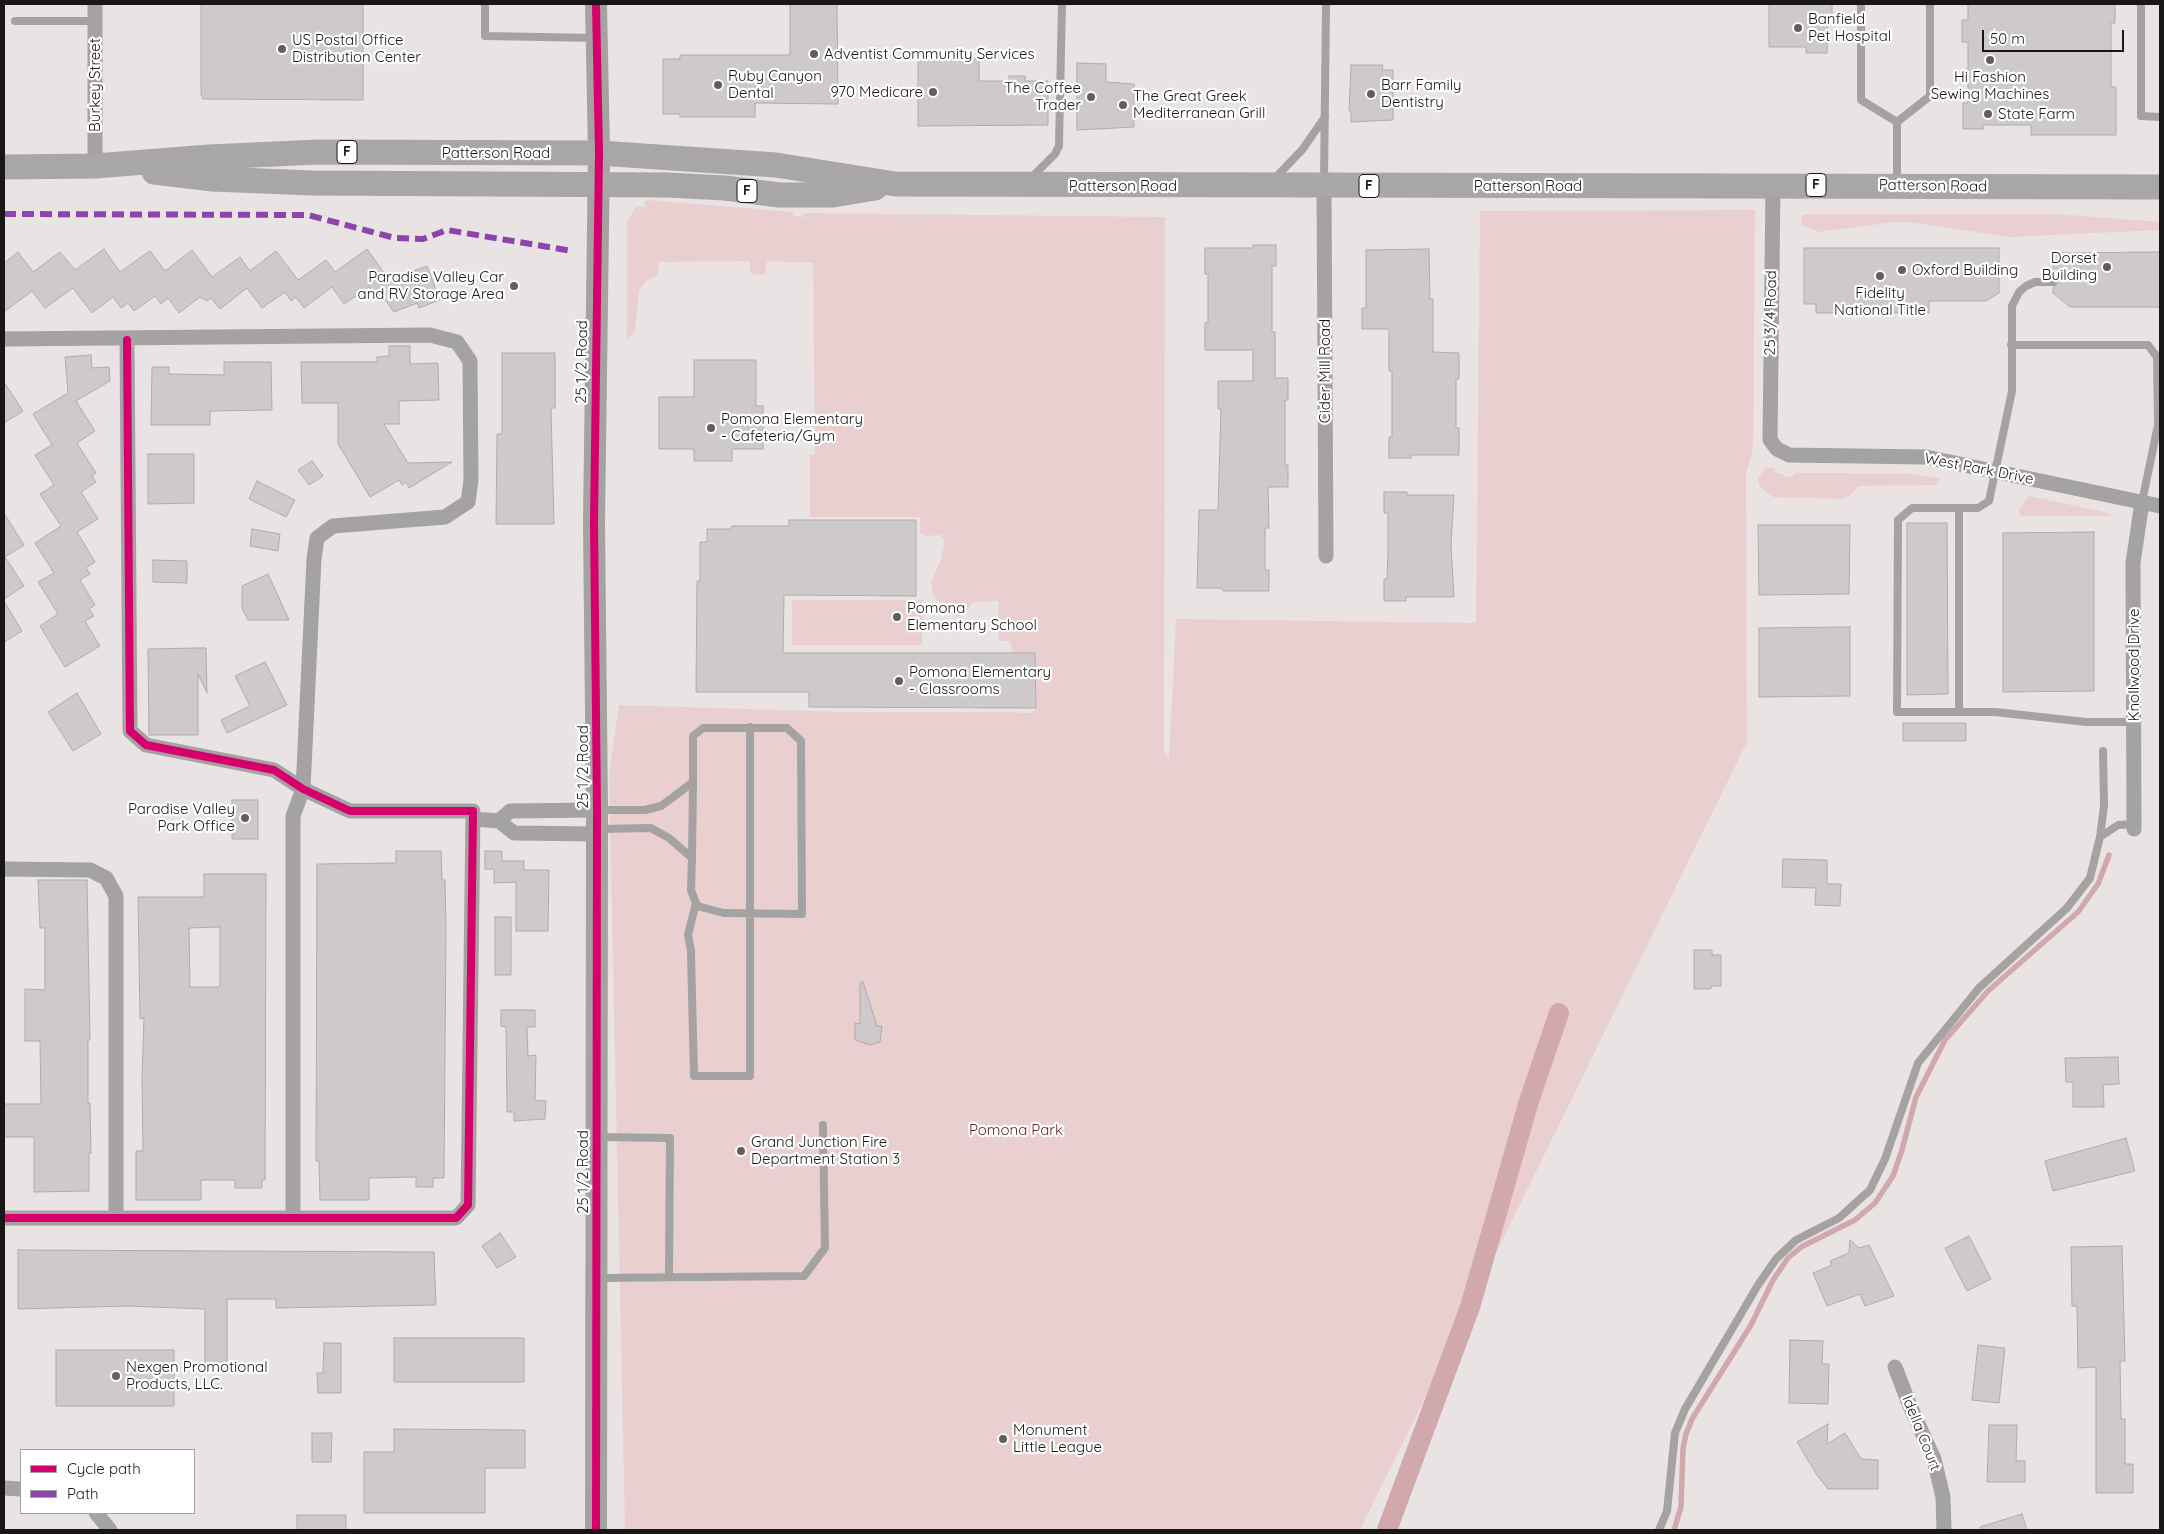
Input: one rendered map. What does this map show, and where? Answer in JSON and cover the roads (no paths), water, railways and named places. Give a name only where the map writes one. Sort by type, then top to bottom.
[{"type":"main road","name":"Patterson Road","points":[[4,166],[95,166],[209,157],[319,152],[599,153],[776,165],[895,184],[1022,186],[2160,186]]},
{"type":"main road","name":"Patterson Road","points":[[95,166],[213,179],[312,183],[667,185],[779,195],[833,195],[895,184]]},
{"type":"main road","points":[[2095,186],[2160,201]]},
{"type":"street","name":"Burkey Street","points":[[95,4],[95,166]]},
{"type":"street","name":"25 1/2 Road","points":[[596,4],[599,153],[594,522],[597,824],[596,1530]]},
{"type":"street","name":"Cider Mill Road","points":[[1324,186],[1326,556]]},
{"type":"street","name":"25 3/4 Road","points":[[1770,440],[1773,186]]},
{"type":"street","points":[[4,339],[127,340],[430,335],[457,342],[470,361],[471,480],[468,502],[445,517],[333,526],[317,538],[314,559],[303,789],[293,816],[292,1218]]},
{"type":"street","points":[[4,1218],[456,1218],[468,1205],[473,811],[350,811],[303,789],[274,770],[146,745],[130,731],[127,340]]},
{"type":"street","name":"West Park Drive","points":[[1770,440],[1777,449],[1790,455],[1926,457],[2160,506]]},
{"type":"street","name":"Knollwood Drive","points":[[2134,827],[2133,563],[2142,502]]},
{"type":"street","points":[[499,821],[510,811],[597,824]]},
{"type":"street","points":[[473,819],[499,821],[514,833],[597,824]]},
{"type":"street","points":[[4,869],[90,870],[106,878],[116,896],[116,1218]]},
{"type":"street","name":"Idella Court","points":[[1895,1367],[1934,1459],[1943,1497],[1944,1530]]},
{"type":"street","points":[[4,1488],[20,1489]]},
{"type":"street","points":[[97,1514],[110,1530]]},
{"type":"lane","points":[[485,4],[484,36],[597,38]]},
{"type":"lane","points":[[1022,186],[1055,154],[1059,146],[1062,4]]},
{"type":"lane","points":[[1324,186],[1326,4]]},
{"type":"lane","points":[[1861,4],[1861,100],[1897,122]]},
{"type":"lane","points":[[1897,122],[1930,96],[1930,4]]},
{"type":"lane","points":[[2141,4],[2141,116],[2160,117]]},
{"type":"lane","points":[[15,21],[95,21]]},
{"type":"lane","points":[[1266,186],[1302,150],[1325,117]]},
{"type":"lane","points":[[1897,122],[1897,185]]},
{"type":"lane","points":[[2053,282],[2035,282],[2019,292],[2012,306],[2010,400],[1989,501],[1978,508],[1912,508],[1898,520],[1897,712],[1995,712],[2086,722],[2134,722]]},
{"type":"lane","points":[[2011,345],[2148,345],[2157,357],[2158,425],[2157,442],[2142,502]]},
{"type":"lane","points":[[1959,508],[1959,712]]},
{"type":"lane","points":[[696,904],[724,913],[750,914],[802,914],[801,741],[787,728],[750,727],[703,728],[693,736],[691,890],[696,904],[688,935],[694,1076],[750,1076],[750,914],[750,727]]},
{"type":"lane","points":[[1659,1530],[1667,1511],[1675,1433],[1685,1409],[1758,1285],[1776,1259],[1796,1240],[1839,1218],[1870,1190],[1885,1159],[1918,1063],[1979,988],[2067,908],[2090,878],[2100,837],[2104,806],[2103,751]]},
{"type":"lane","points":[[597,824],[661,806],[693,782]]},
{"type":"lane","points":[[597,824],[651,828],[669,838],[692,858]]},
{"type":"lane","points":[[2100,837],[2118,825],[2134,827]]},
{"type":"lane","points":[[596,1278],[804,1276],[825,1248],[823,1126]]},
{"type":"lane","points":[[596,1138],[670,1138],[669,1277]]},
{"type":"waterway","points":[[1674,1530],[1681,1507],[1683,1448],[1686,1434],[1692,1419],[1751,1325],[1773,1280],[1788,1258],[1801,1247],[1855,1220],[1875,1203],[1893,1176],[1916,1097],[1945,1040],[1988,991],[2078,912],[2098,884],[2109,855]]},
{"type":"waterway","points":[[1387,1530],[1470,1307],[1529,1101],[1559,1013]]},
{"type":"place","name":"Banfield Pet Hospital","points":[[1798,28]]},
{"type":"place","name":"US Postal Office Distribution Center","points":[[282,49]]},
{"type":"place","name":"Adventist Community Services","points":[[814,54]]},
{"type":"place","name":"Hi Fashion Sewing Machines","points":[[1990,60]]},
{"type":"place","name":"Ruby Canyon Dental","points":[[718,85]]},
{"type":"place","name":"970 Medicare","points":[[933,92]]},
{"type":"place","name":"Barr Family Dentistry","points":[[1371,94]]},
{"type":"place","name":"The Coffee Trader","points":[[1091,97]]},
{"type":"place","name":"The Great Greek Mediterranean Grill","points":[[1123,105]]},
{"type":"place","name":"State Farm","points":[[1988,114]]},
{"type":"place","name":"Dorset Building","points":[[2107,267]]},
{"type":"place","name":"Oxford Building","points":[[1902,270]]},
{"type":"place","name":"Fidelity National Title","points":[[1880,276]]},
{"type":"place","name":"Paradise Valley Car and RV Storage Area","points":[[514,286]]},
{"type":"place","name":"Pomona Elementary - Cafeteria/Gym","points":[[711,428]]},
{"type":"place","name":"Pomona Elementary School","points":[[897,617]]},
{"type":"place","name":"Pomona Elementary - Classrooms","points":[[899,681]]},
{"type":"place","name":"Paradise Valley Park Office","points":[[245,818]]},
{"type":"place","name":"Grand Junction Fire Department Station 3","points":[[741,1151]]},
{"type":"place","name":"Nexgen Promotional Products, LLC.","points":[[116,1376]]},
{"type":"place","name":"Monument Little League","points":[[1003,1439]]},
{"type":"park label","name":"Pomona Park","points":[[1016,1130]]}]
